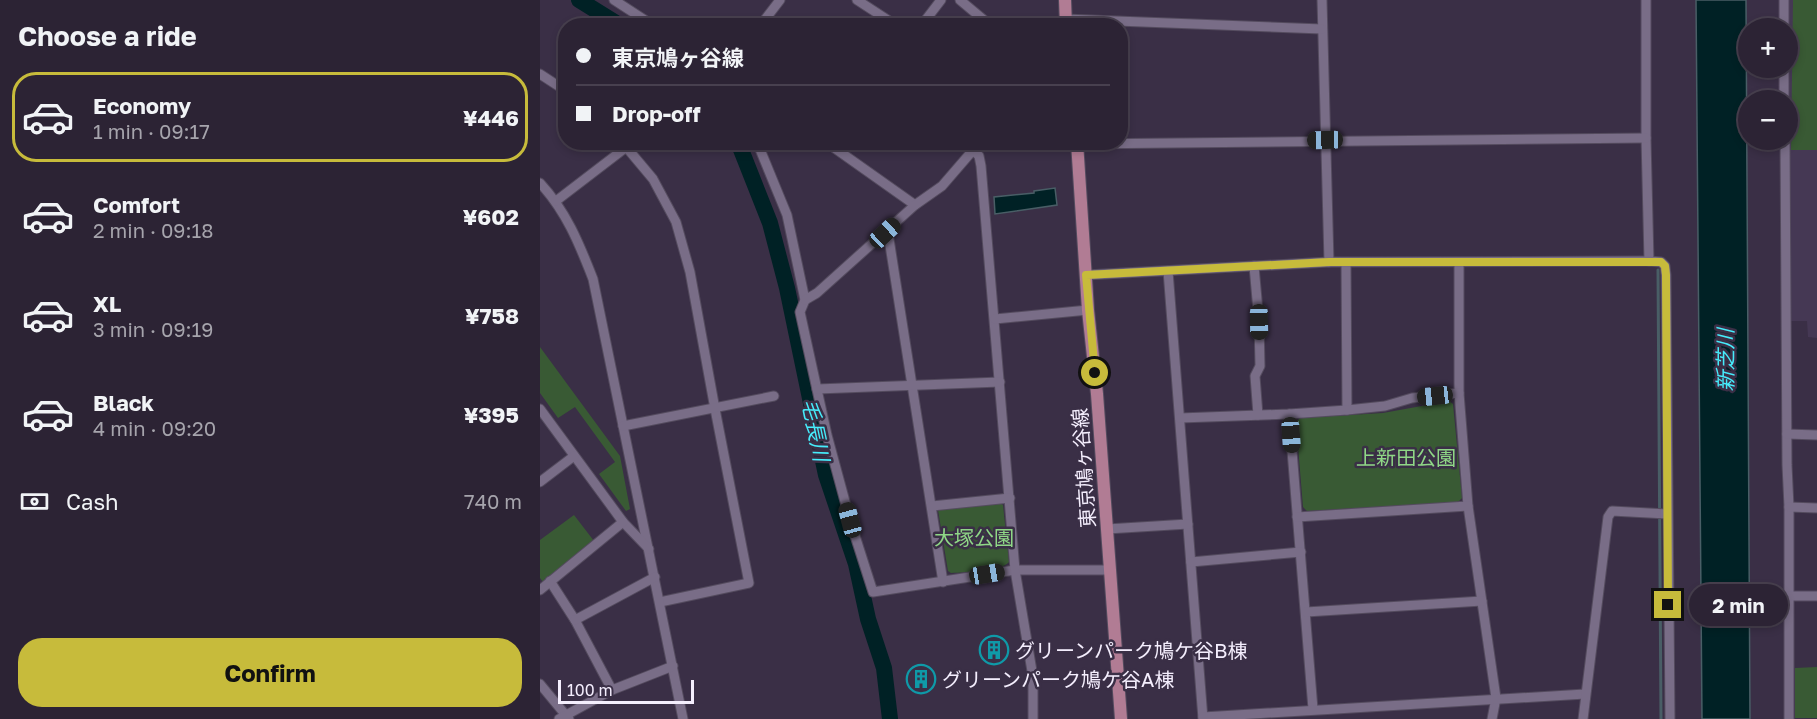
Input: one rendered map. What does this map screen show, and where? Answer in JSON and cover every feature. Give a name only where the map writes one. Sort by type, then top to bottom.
[{"type":"main road","points":[[1065,0],[1066,18]]},
{"type":"main road","name":"東京鳩ヶ谷線","points":[[1077,150],[1121,719]]},
{"type":"street","points":[[614,0],[628,4],[645,18]]},
{"type":"street","points":[[766,18],[780,0]]},
{"type":"street","points":[[857,0],[885,18]]},
{"type":"street","points":[[927,18],[941,0]]},
{"type":"street","points":[[960,0],[981,18]]},
{"type":"street","points":[[1322,0],[1329,262]]},
{"type":"street","points":[[1646,0],[1649,261]]},
{"type":"street","points":[[1784,0],[1784,18]]},
{"type":"street","points":[[1128,24],[1322,29]]},
{"type":"street","points":[[540,74],[558,86]]},
{"type":"street","points":[[1128,142],[1646,138]]},
{"type":"street","points":[[556,201],[620,150]]},
{"type":"street","points":[[631,150],[653,179],[676,222],[690,272],[749,583],[660,602]]},
{"type":"street","points":[[760,150],[787,215],[805,300],[800,312],[827,435],[850,520],[873,592],[1015,570],[1109,570]]},
{"type":"street","points":[[838,150],[915,205]]},
{"type":"street","points":[[805,300],[817,293],[915,205],[942,186],[974,150]]},
{"type":"street","points":[[978,150],[995,319],[1015,570],[1033,677],[1033,719]]},
{"type":"street","points":[[1785,150],[1789,719]]},
{"type":"street","points":[[540,183],[556,201],[577,237],[593,279],[683,719]]},
{"type":"street","points":[[885,233],[889,239],[944,582]]},
{"type":"street","points":[[1086,275],[1329,262],[1661,262],[1665,266],[1666,275],[1670,719]]},
{"type":"street","points":[[1346,263],[1347,410]]},
{"type":"street","points":[[1459,263],[1459,393],[1468,506],[1496,699],[1492,719]]},
{"type":"street","points":[[1254,266],[1260,366],[1255,376],[1258,415]]},
{"type":"street","points":[[1168,272],[1203,718],[1313,709],[1586,694]]},
{"type":"street","points":[[995,319],[1088,310]]},
{"type":"street","points":[[817,389],[1000,382]]},
{"type":"street","points":[[1180,418],[1347,410],[1385,406],[1412,398],[1459,393]]},
{"type":"street","points":[[623,426],[774,396]]},
{"type":"street","points":[[540,409],[623,522],[649,549]]},
{"type":"street","points":[[1289,414],[1313,709]]},
{"type":"street","points":[[1787,434],[1817,435]]},
{"type":"street","points":[[540,482],[574,456]]},
{"type":"street","points":[[932,506],[1010,498]]},
{"type":"street","points":[[1297,517],[1468,506]]},
{"type":"street","points":[[1789,507],[1817,508]]},
{"type":"street","points":[[1583,719],[1608,516],[1612,511],[1667,514]]},
{"type":"street","points":[[540,590],[623,522]]},
{"type":"street","points":[[1107,529],[1188,524]]},
{"type":"street","points":[[1191,562],[1301,552]]},
{"type":"street","points":[[575,620],[655,578]]},
{"type":"street","points":[[550,581],[575,620],[612,690]]},
{"type":"street","points":[[1789,596],[1817,596]]},
{"type":"street","points":[[1306,612],[1482,601]]},
{"type":"street","points":[[540,684],[565,718],[612,690],[673,666]]},
{"type":"shaded area","points":[[1789,0],[1817,0],[1817,338],[1808,337],[1807,321],[1790,321],[1789,150],[1798,150],[1798,90],[1789,90],[1789,78],[1798,78],[1798,18],[1789,18]]},
{"type":"green space","points":[[1793,0],[1817,0],[1817,150],[1798,150],[1798,90],[1792,90],[1792,78],[1798,78],[1798,18],[1793,18]]},
{"type":"green space","points":[[540,347],[620,456],[630,509],[626,511],[599,474],[615,462],[575,407],[558,418],[540,393]]},
{"type":"green space","name":"上新田公園","points":[[1449,401],[1453,404],[1462,498],[1458,502],[1307,511],[1303,507],[1296,422],[1300,418],[1383,413]]},
{"type":"green space","name":"大塚公園","points":[[1000,503],[1003,505],[1009,562],[991,570],[951,573],[948,571],[938,510]]},
{"type":"green space","points":[[574,515],[594,541],[543,582],[540,578],[540,540]]},
{"type":"green space","points":[[1817,667],[1817,718],[1795,718],[1795,668]]},
{"type":"water","name":"新芝川","points":[[1696,0],[1746,0],[1746,18],[1738,18],[1738,78],[1746,78],[1747,90],[1738,90],[1738,150],[1747,150],[1750,719],[1702,719]]},
{"type":"water","points":[[1055,188],[1057,205],[995,214],[994,197],[1034,193],[1034,191]]},
{"type":"waterway","name":"毛長川","points":[[579,0],[608,18]]},
{"type":"waterway","name":"毛長川","points":[[741,150],[770,223],[787,288],[826,475],[856,564],[868,619],[884,668],[890,719]]},
{"type":"waterway","points":[[1658,270],[1661,719]]},
{"type":"place","name":"グリーンパーク鳩ケ谷B棟","points":[[994,650]]},
{"type":"place","name":"グリーンパーク鳩ケ谷A棟","points":[[921,679]]},
{"type":"route","points":[[1095,373],[1086,275],[1329,262],[1661,262],[1665,266],[1666,275],[1668,605]]}]
